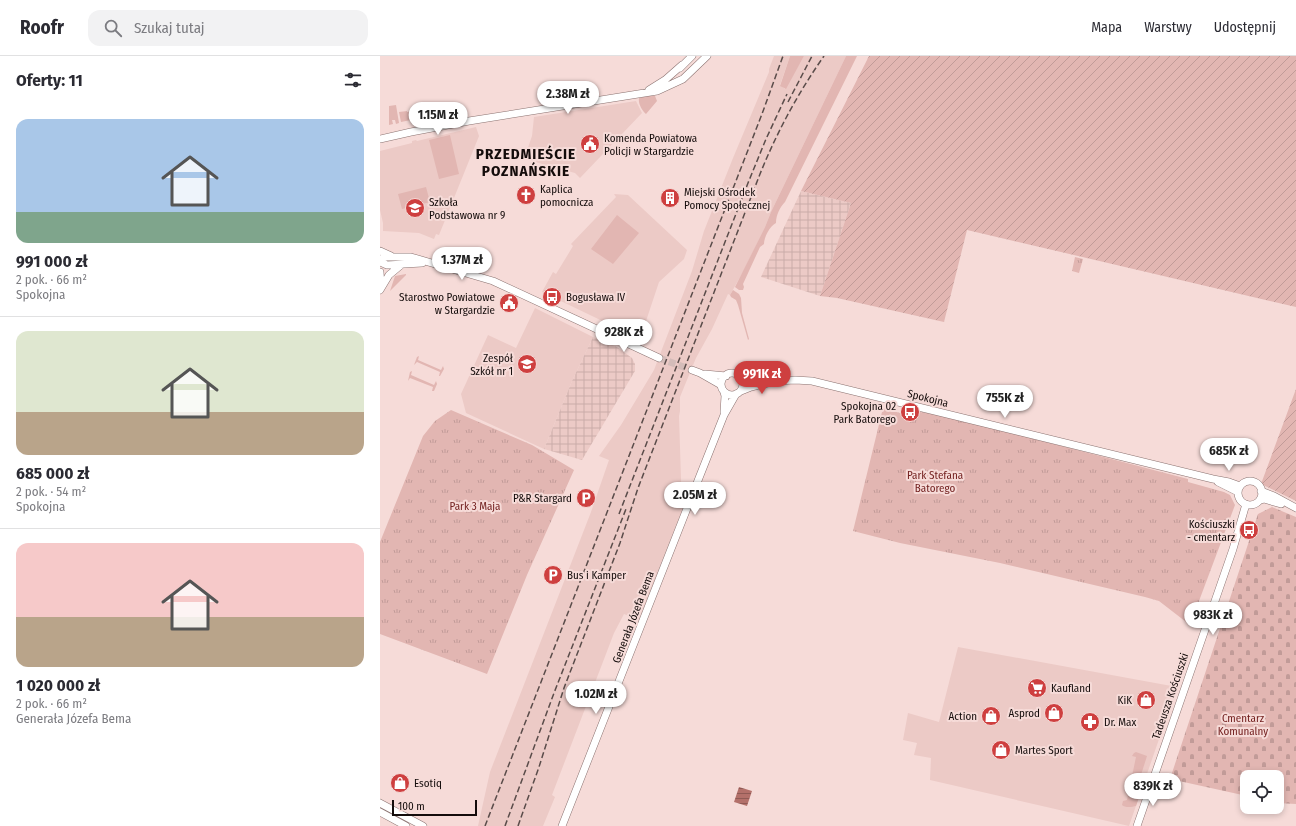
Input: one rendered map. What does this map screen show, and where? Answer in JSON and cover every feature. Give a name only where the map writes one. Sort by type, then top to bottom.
[{"type":"street","points":[[640,94],[657,86],[692,56]]},
{"type":"street","points":[[380,139],[469,121],[661,90],[684,78],[707,56]]},
{"type":"street","points":[[682,65],[678,73],[684,78]]},
{"type":"street","points":[[380,252],[391,256],[411,258],[434,263],[503,284],[659,358]]},
{"type":"street","points":[[380,259],[391,256]]},
{"type":"street","points":[[380,262],[385,265],[434,263]]},
{"type":"street","points":[[380,289],[389,274],[401,265]]},
{"type":"street","points":[[380,272],[380,289]]},
{"type":"street","points":[[692,370],[700,373],[726,376],[735,374],[743,380],[743,385],[738,392],[730,394],[700,373]]},
{"type":"street","points":[[722,389],[722,380],[726,376]]},
{"type":"street","name":"Spokojna","points":[[743,380],[747,382],[765,380],[778,382]]},
{"type":"street","name":"Spokojna","points":[[738,392],[751,387],[778,382],[795,380],[812,381],[1212,480],[1239,489]]},
{"type":"street","name":"Generała Józefa Bema","points":[[722,389],[725,396],[724,415]]},
{"type":"street","name":"Generała Józefa Bema","points":[[562,826],[724,415],[738,392]]},
{"type":"street","points":[[1260,500],[1261,491],[1259,485],[1254,482],[1248,481],[1239,489],[1241,500],[1246,504],[1255,504],[1260,500],[1273,501],[1296,509]]},
{"type":"street","points":[[1261,491],[1274,496],[1296,509]]},
{"type":"street","name":"Tadeusza Kościuszki","points":[[1137,826],[1233,549],[1246,504]]},
{"type":"street","points":[[380,803],[423,826]]},
{"type":"street","points":[[380,812],[406,826]]},
{"type":"shaded area","points":[[774,56],[790,56],[780,85],[785,89],[804,56],[846,56],[744,270],[730,295],[728,294],[712,329],[696,358],[680,397],[679,416],[682,510],[639,620],[624,614],[614,633],[552,795],[555,797],[543,826],[478,826],[490,772],[591,512],[609,460],[599,456],[621,425],[654,370],[692,271],[704,231],[769,72]]},
{"type":"shaded area","points":[[636,101],[642,113],[580,178],[575,173],[524,159],[532,136],[534,117]]},
{"type":"shaded area","points":[[476,127],[479,136],[439,235],[436,234],[434,239],[419,233],[383,231],[380,210],[380,151],[412,143],[412,141],[416,140]]},
{"type":"shaded area","points":[[801,191],[851,203],[820,296],[761,277]]},
{"type":"shaded area","points":[[614,194],[628,195],[687,250],[684,259],[659,282],[640,339],[542,292],[553,272],[556,274],[567,256],[573,246],[571,244],[616,197]]},
{"type":"shaded area","name":"Zespół Szkół nr 1","points":[[535,308],[593,337],[572,381],[544,449],[466,413],[461,394],[488,335],[516,348]]},
{"type":"shaded area","points":[[593,337],[617,347],[632,358],[635,364],[635,371],[582,460],[544,449],[572,381]]},
{"type":"shaded area","points":[[958,647],[1177,687],[1129,826],[930,780],[931,758],[914,755],[917,743],[903,740],[908,713],[939,722]]},
{"type":"shaded area","points":[[739,787],[752,791],[747,806],[734,802]]},
{"type":"green space","points":[[790,56],[804,56],[786,89],[780,86]]},
{"type":"green space","points":[[846,56],[857,56],[785,202],[781,206],[776,223],[766,235],[764,244],[760,247],[743,284],[743,290],[739,290],[735,287]]},
{"type":"green space","points":[[869,56],[1296,56],[1296,307],[967,230],[944,322],[837,298],[820,296],[851,203],[801,191]]},
{"type":"green space","points":[[651,95],[655,96],[657,101],[646,114],[641,107],[639,98]]},
{"type":"green space","points":[[396,105],[399,123],[396,124],[395,120],[392,120],[393,124],[389,125],[389,106]]},
{"type":"green space","points":[[452,105],[450,112],[401,122],[399,112]]},
{"type":"green space","points":[[450,135],[459,174],[439,179],[429,140]]},
{"type":"green space","points":[[426,187],[430,202],[402,209],[398,194]]},
{"type":"green space","points":[[617,215],[639,233],[613,264],[591,249]]},
{"type":"green space","points":[[1075,257],[1083,259],[1079,273],[1072,271]]},
{"type":"green space","points":[[406,275],[390,291],[395,276]]},
{"type":"green space","points":[[733,290],[739,294],[741,298],[742,313],[748,340],[736,300],[730,295]]},
{"type":"green space","points":[[419,356],[418,360],[441,370],[443,366],[444,369],[440,376],[440,372],[417,362],[414,365],[417,357]]},
{"type":"green space","points":[[412,371],[411,375],[434,385],[436,381],[437,384],[434,391],[432,391],[433,387],[410,378],[408,381],[410,372]]},
{"type":"green space","points":[[1296,389],[1296,501],[1261,484]]},
{"type":"green space","name":"Park Stefana Batorego","points":[[883,408],[910,416],[912,411],[944,415],[1188,479],[1188,482],[1230,495],[1235,505],[1190,625],[1159,601],[1145,597],[1000,563],[900,543],[853,531]]},
{"type":"green space","name":"Park 3 Maja","points":[[451,410],[532,445],[574,470],[527,575],[487,674],[380,634],[380,542],[423,436],[435,421]]},
{"type":"green space","name":"Cmentarz Komunalny","points":[[1272,507],[1296,517],[1296,804],[1284,803],[1284,770],[1240,770],[1240,794],[1170,779],[1258,514]]},
{"type":"green space","points":[[1136,752],[1147,756],[1140,778],[1145,780],[1136,806],[1125,807],[1122,805],[1123,801],[1127,800],[1136,757],[1132,756]]},
{"type":"tunnel","points":[[659,358],[692,370]]},
{"type":"railway","points":[[485,826],[762,114],[783,56]]},
{"type":"railway","points":[[788,102],[812,56]]},
{"type":"railway","points":[[518,826],[539,767],[564,688],[620,543],[638,488],[760,174],[789,113],[805,84],[824,56]]},
{"type":"railway","points":[[619,514],[748,183],[787,94]]},
{"type":"railway","points":[[505,826],[554,693],[626,509]]},
{"type":"place","name":"Komenda Powiatowa Policji w Stargardzie","points":[[590,144]]},
{"type":"place","name":"Kaplica pomocnicza","points":[[526,195]]},
{"type":"place","name":"Miejski Ośrodek Pomocy Społecznej","points":[[670,198]]},
{"type":"place","name":"Szkoła Podstawowa nr 9","points":[[415,208]]},
{"type":"place","name":"Bogusława IV","points":[[552,297]]},
{"type":"place","name":"Starostwo Powiatowe w Stargardzie","points":[[509,303]]},
{"type":"place","name":"Zespół Szkół nr 1","points":[[527,364]]},
{"type":"place","name":"Spokojna 02 Park Batorego","points":[[910,412]]},
{"type":"place","name":"P&R Stargard","points":[[586,498]]},
{"type":"place","name":"Kościuszki - cmentarz","points":[[1249,530]]},
{"type":"place","name":"Bus i Kamper","points":[[553,575]]},
{"type":"place","name":"Kaufland","points":[[1037,688]]},
{"type":"place","name":"KiK","points":[[1146,700]]},
{"type":"place","name":"Asprod","points":[[1054,713]]},
{"type":"place","name":"Action","points":[[991,716]]},
{"type":"place","name":"Dr. Max","points":[[1090,722]]},
{"type":"place","name":"Martes Sport","points":[[1001,750]]},
{"type":"place","name":"Esotiq","points":[[400,783]]},
{"type":"district","name":"PRZEDMIEŚCIE POZNAŃSKIE","points":[[526,162]]}]
